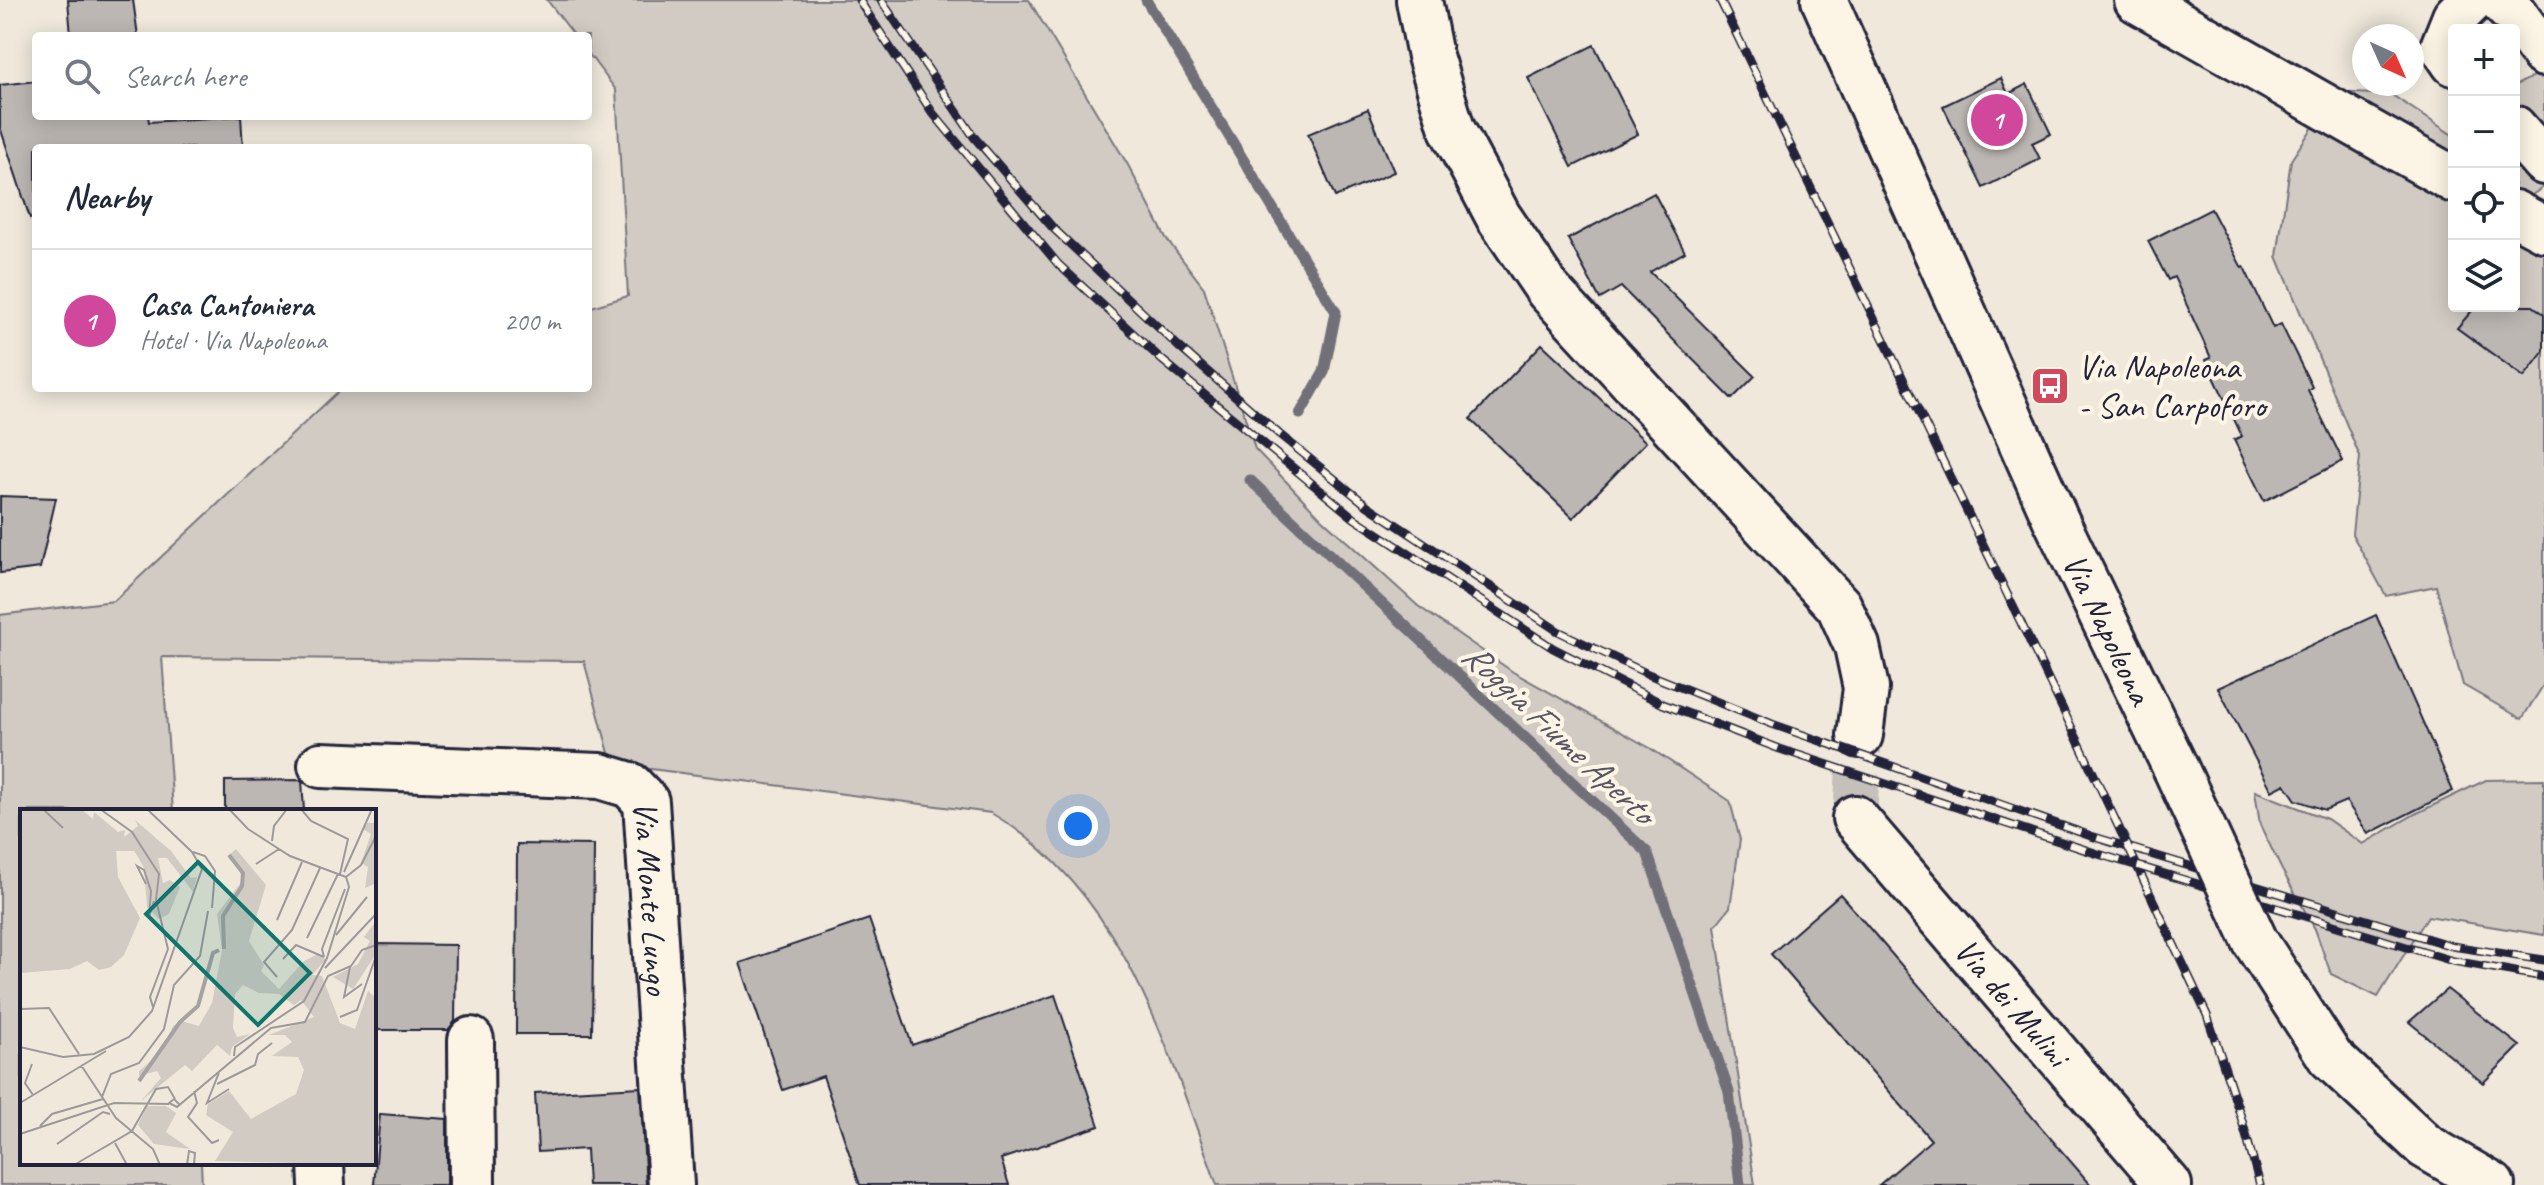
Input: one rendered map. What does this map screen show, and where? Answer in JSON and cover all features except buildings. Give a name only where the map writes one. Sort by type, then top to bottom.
[{"type":"street","points":[[1419,0],[1430,56],[1452,129],[1498,216],[1548,290],[1839,606],[1857,646],[1866,688],[1860,735]]},
{"type":"street","name":"Via Napoleona","points":[[1824,0],[2055,518],[2255,941],[2330,1057],[2425,1146],[2492,1185]]},
{"type":"street","points":[[2137,0],[2448,177]]},
{"type":"street","points":[[2452,24],[2472,0]]},
{"type":"street","points":[[2500,0],[2544,54]]},
{"type":"street","points":[[2448,34],[2443,47],[2448,54]]},
{"type":"street","points":[[2520,135],[2544,162]]},
{"type":"street","points":[[2520,216],[2544,229]]},
{"type":"street","name":"Via Monte Lungo","points":[[321,765],[600,776],[630,785],[646,802],[671,1185]]},
{"type":"street","name":"Via dei Mulini","points":[[1855,818],[2169,1185]]},
{"type":"street","points":[[471,1040],[472,1185]]},
{"type":"street","points":[[321,1165],[322,1185]]},
{"type":"shaded area","points":[[547,0],[1029,0],[1128,165],[1166,238],[1204,288],[1255,449],[1322,519],[1418,606],[1513,672],[1650,748],[1730,801],[1740,840],[1730,907],[1715,926],[1755,1185],[1217,1185],[1159,1028],[1108,929],[1075,884],[1037,845],[991,813],[612,764],[584,661],[162,657],[173,809],[20,809],[20,1165],[201,1165],[202,1185],[0,1185],[0,615],[114,601],[338,392],[592,392],[592,307],[628,296],[616,90],[592,58],[592,32],[572,32]]},
{"type":"shaded area","points":[[2538,74],[2544,79],[2544,187],[2521,202],[2544,217],[2544,684],[2522,719],[2463,685],[2436,586],[2386,596],[2352,534],[2360,457],[2277,256],[2291,160],[2336,92],[2352,93],[2352,96],[2394,96],[2448,132],[2448,312],[2520,312],[2520,83]]},
{"type":"shaded area","points":[[2544,779],[2544,935],[2428,916],[2378,997],[2331,974],[2315,929],[2260,825],[2255,791],[2327,819],[2363,844],[2415,814],[2486,780]]},
{"type":"waterway","name":"Roggia Fiume Aperto","points":[[1146,0],[1336,312],[1324,372],[1300,414]]},
{"type":"waterway","name":"Roggia Fiume Aperto","points":[[1250,480],[1647,852],[1729,1092],[1740,1185]]},
{"type":"tunnel","points":[[1855,818],[1860,735]]},
{"type":"railway","points":[[859,0],[932,112],[1058,264],[1162,360],[1354,518],[1553,648],[1663,704],[1780,749],[2095,853],[2453,961],[2544,977]]},
{"type":"railway","points":[[881,0],[974,137],[1053,228],[1178,346],[1368,506],[1558,631],[1648,674],[1772,724],[2091,836],[2452,946],[2544,960]]},
{"type":"railway","points":[[1720,0],[2207,1015],[2260,1185]]},
{"type":"place","name":"Casa Cantoniera","points":[[1997,120]]},
{"type":"place","name":"Via Napoleona - San Carpoforo","points":[[2050,386]]}]
